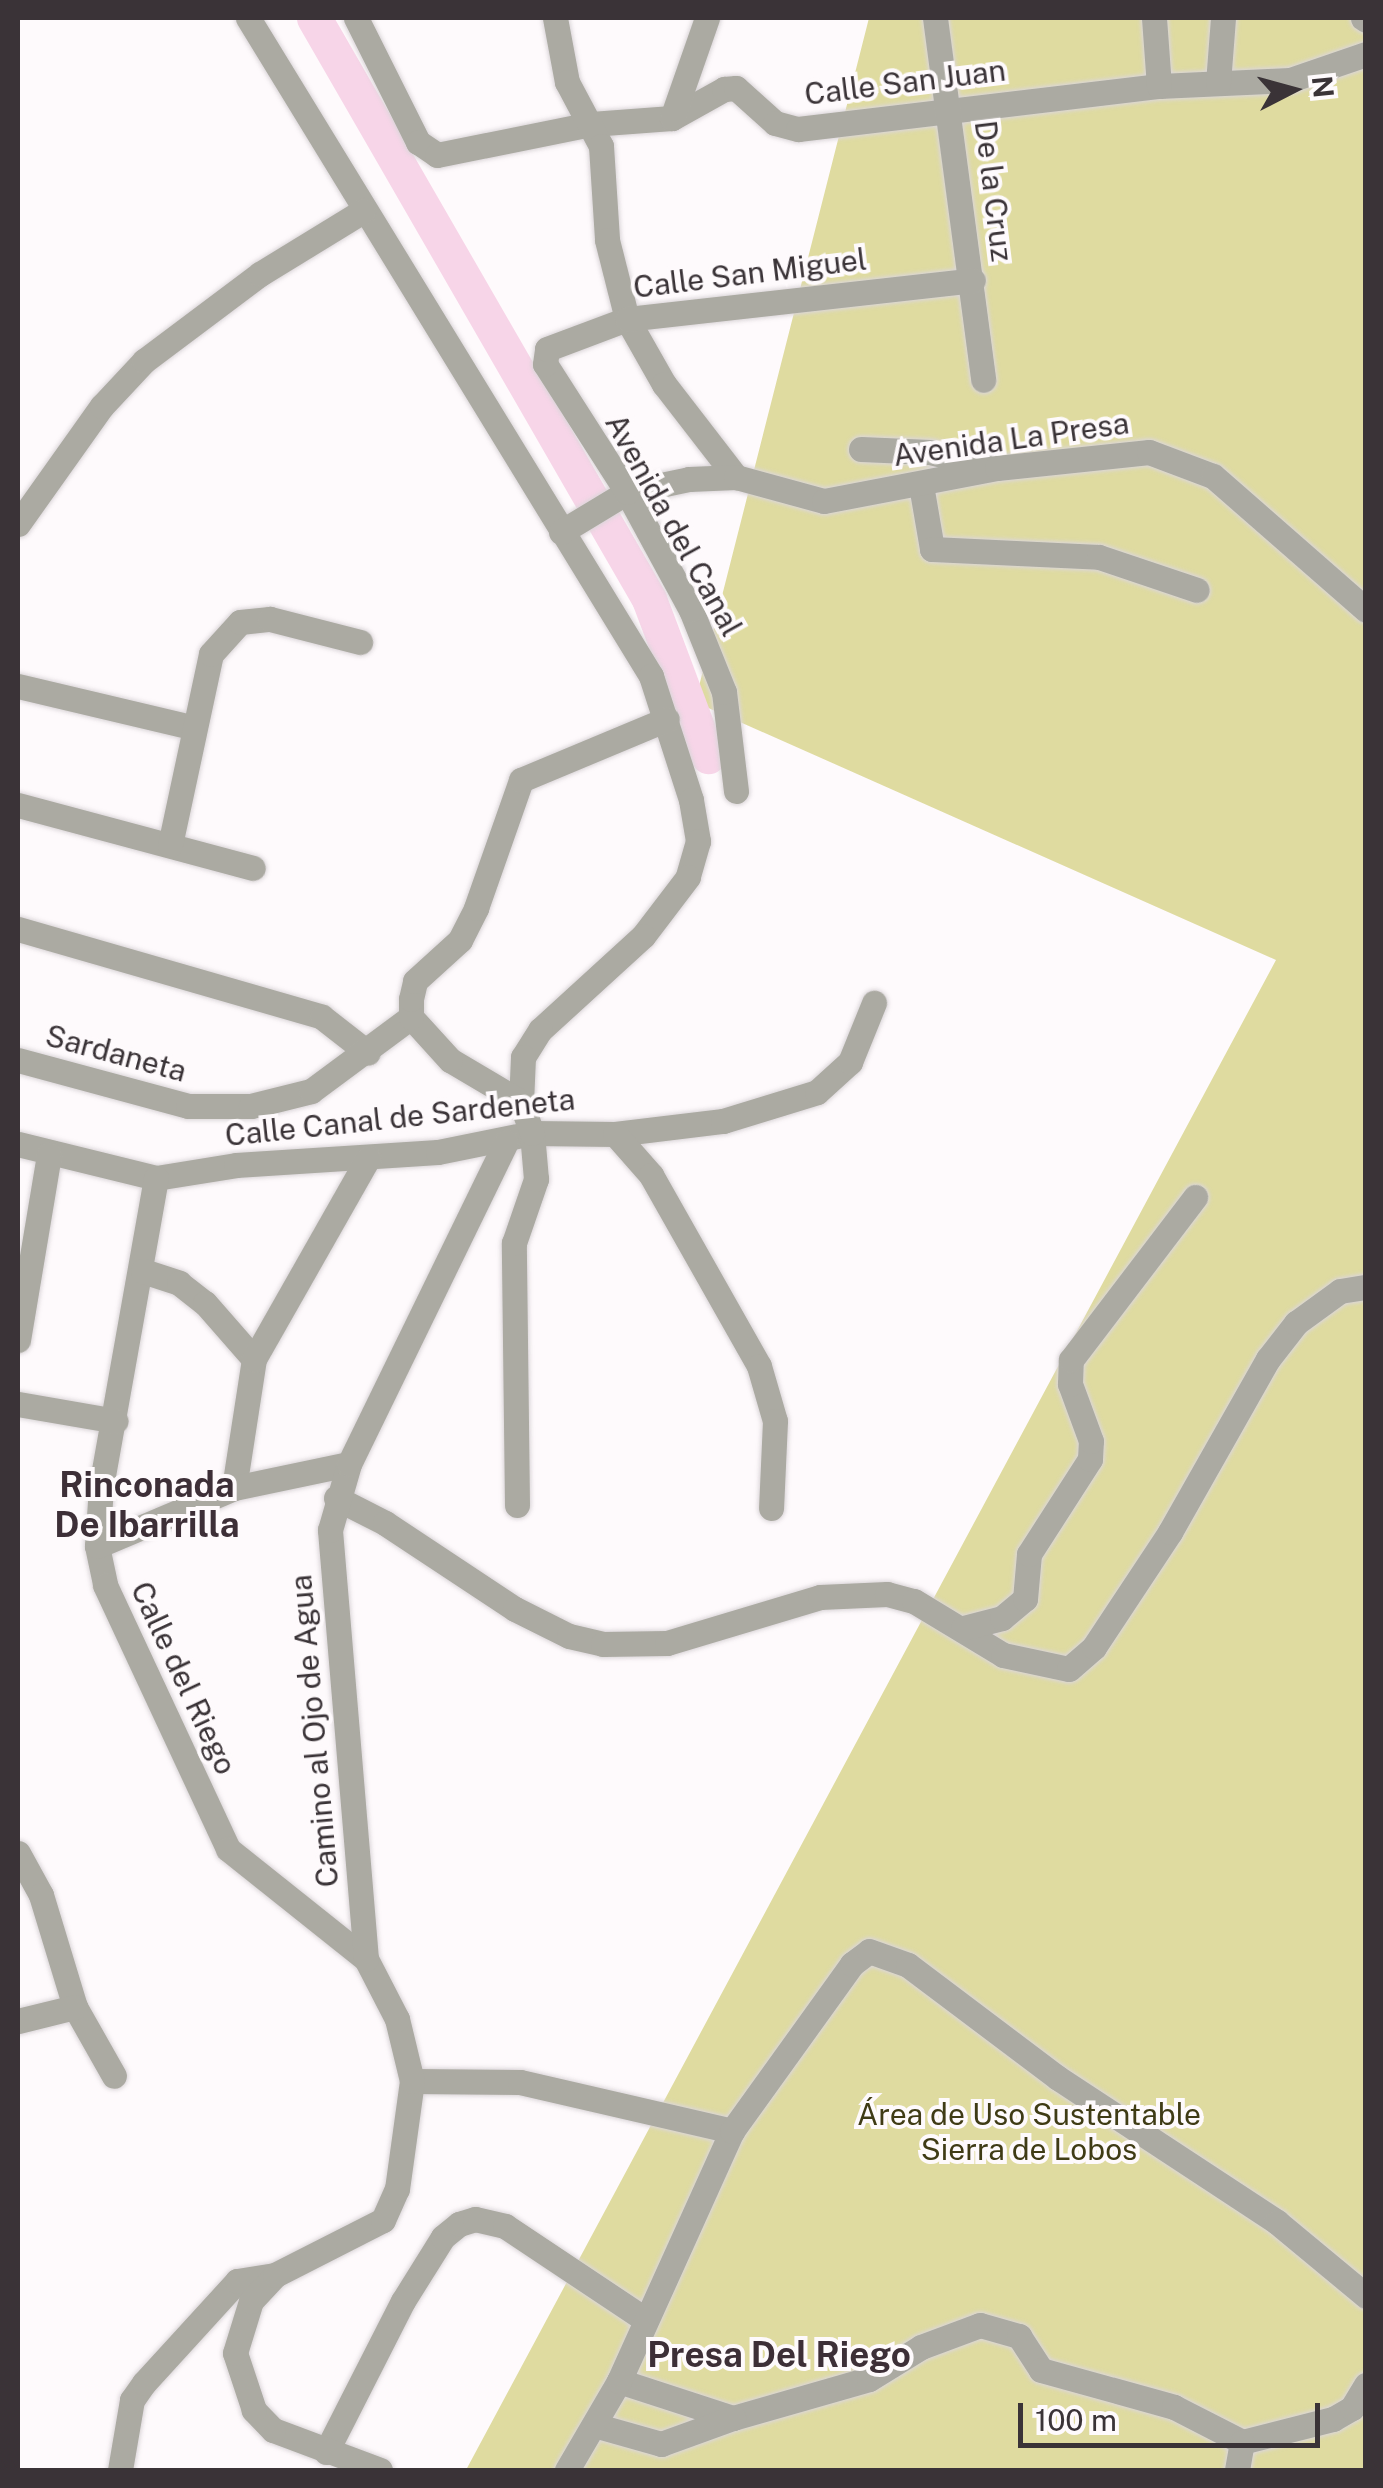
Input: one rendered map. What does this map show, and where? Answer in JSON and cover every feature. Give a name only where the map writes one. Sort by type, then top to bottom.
[{"type":"street","points":[[248,18],[363,211],[572,525],[668,719],[698,840],[688,878],[643,936],[540,1030],[523,1057],[521,1102],[532,1133],[536,1179],[514,1243],[518,1504]]},
{"type":"street","name":"Calle San Juan","points":[[356,18],[418,142],[438,155],[591,124],[672,118],[736,88],[775,123],[798,129],[1158,86],[1290,80],[1366,54]]},
{"type":"street","points":[[555,18],[567,82],[601,146],[607,240],[626,319],[664,384],[736,478]]},
{"type":"street","points":[[672,118],[707,18]]},
{"type":"street","name":"De la Cruz","points":[[936,18],[952,109],[983,380]]},
{"type":"street","points":[[1154,18],[1158,86]]},
{"type":"street","points":[[1218,83],[1223,18]]},
{"type":"street","points":[[18,524],[102,406],[144,361],[260,274],[363,211]]},
{"type":"street","name":"Calle San Miguel","points":[[544,356],[547,349],[626,319],[973,280]]},
{"type":"street","name":"Avenida del Canal","points":[[544,356],[619,496],[691,610],[724,692],[736,791]]},
{"type":"street","points":[[861,450],[930,452],[997,468]]},
{"type":"street","name":"Avenida La Presa","points":[[572,525],[619,496],[689,479],[736,478],[824,500],[997,468],[1123,451],[1148,452],[1196,467],[1282,532],[1366,610]]},
{"type":"street","points":[[921,485],[932,549],[1099,557],[1197,590]]},
{"type":"street","points":[[170,845],[192,727],[211,654],[240,622],[270,619],[360,642]]},
{"type":"street","points":[[18,686],[192,727]]},
{"type":"street","points":[[521,1102],[486,1086],[450,1060],[411,1017],[415,982],[460,940],[476,908],[520,780],[668,719]]},
{"type":"street","points":[[18,805],[253,868]]},
{"type":"street","points":[[18,930],[322,1017],[368,1053]]},
{"type":"street","points":[[615,1134],[723,1121],[817,1092],[850,1062],[874,1004]]},
{"type":"street","name":"Sardaneta","points":[[18,1060],[188,1106],[250,1106],[311,1091],[368,1053],[411,1017]]},
{"type":"street","name":"Calle Canal de Sardeneta","points":[[18,1144],[48,1155],[156,1178],[236,1165],[368,1158],[506,1142],[532,1133],[615,1134],[651,1176],[759,1366],[774,1421],[771,1508]]},
{"type":"street","name":"Camino al Ojo de Agua","points":[[366,1959],[332,1576],[336,1498],[506,1142]]},
{"type":"street","points":[[18,1340],[48,1155]]},
{"type":"street","points":[[234,1488],[254,1358],[368,1158]]},
{"type":"street","name":"Calle del Riego","points":[[156,1178],[97,1546],[117,1615],[228,1849],[366,1959]]},
{"type":"street","points":[[964,1628],[1002,1618],[1025,1599],[1029,1554],[1090,1458],[1091,1441],[1070,1384],[1071,1360],[1195,1197]]},
{"type":"street","points":[[143,1270],[179,1284],[204,1302],[254,1358]]},
{"type":"street","points":[[336,1498],[386,1522],[514,1609],[569,1636],[603,1644],[667,1643],[784,1606],[860,1593],[914,1601],[1030,1664],[1069,1669],[1082,1662],[1170,1532],[1278,1347],[1315,1306],[1352,1285],[1366,1287]]},
{"type":"street","points":[[18,1404],[116,1421]]},
{"type":"street","points":[[97,1546],[234,1488],[349,1464]]},
{"type":"street","points":[[18,1853],[29,1897],[75,2007],[114,2076]]},
{"type":"street","points":[[567,2470],[619,2381],[732,2132],[852,1964],[879,1951],[1278,2222],[1366,2296]]},
{"type":"street","points":[[120,2470],[132,2400],[237,2282],[274,2275],[383,2220],[397,2189],[412,2081],[397,2019],[366,1959]]},
{"type":"street","points":[[18,2021],[75,2007]]},
{"type":"street","points":[[412,2081],[539,2085],[732,2132]]},
{"type":"street","points":[[326,2452],[403,2301],[444,2237],[459,2224],[475,2219],[506,2226],[646,2320]]},
{"type":"street","points":[[274,2275],[251,2302],[240,2330],[235,2353],[242,2382],[273,2430],[380,2470]]},
{"type":"street","points":[[594,2425],[661,2444],[734,2418],[869,2380],[957,2329],[996,2325],[1019,2336],[1041,2370],[1174,2407],[1242,2442],[1334,2419],[1352,2408],[1366,2385]]},
{"type":"street","points":[[619,2381],[734,2418]]},
{"type":"street","points":[[1237,2470],[1242,2442]]},
{"type":"green space","name":"Área de Uso Sustentable Sierra de Lobos","points":[[869,18],[1365,18],[1365,2470],[466,2470],[1276,960],[695,702]]},
{"type":"waterway","points":[[314,18],[649,599],[708,756]]},
{"type":"district","name":"Rinconada De Ibarrilla","points":[[147,1505]]},
{"type":"district","name":"Presa Del Riego","points":[[779,2355]]}]
